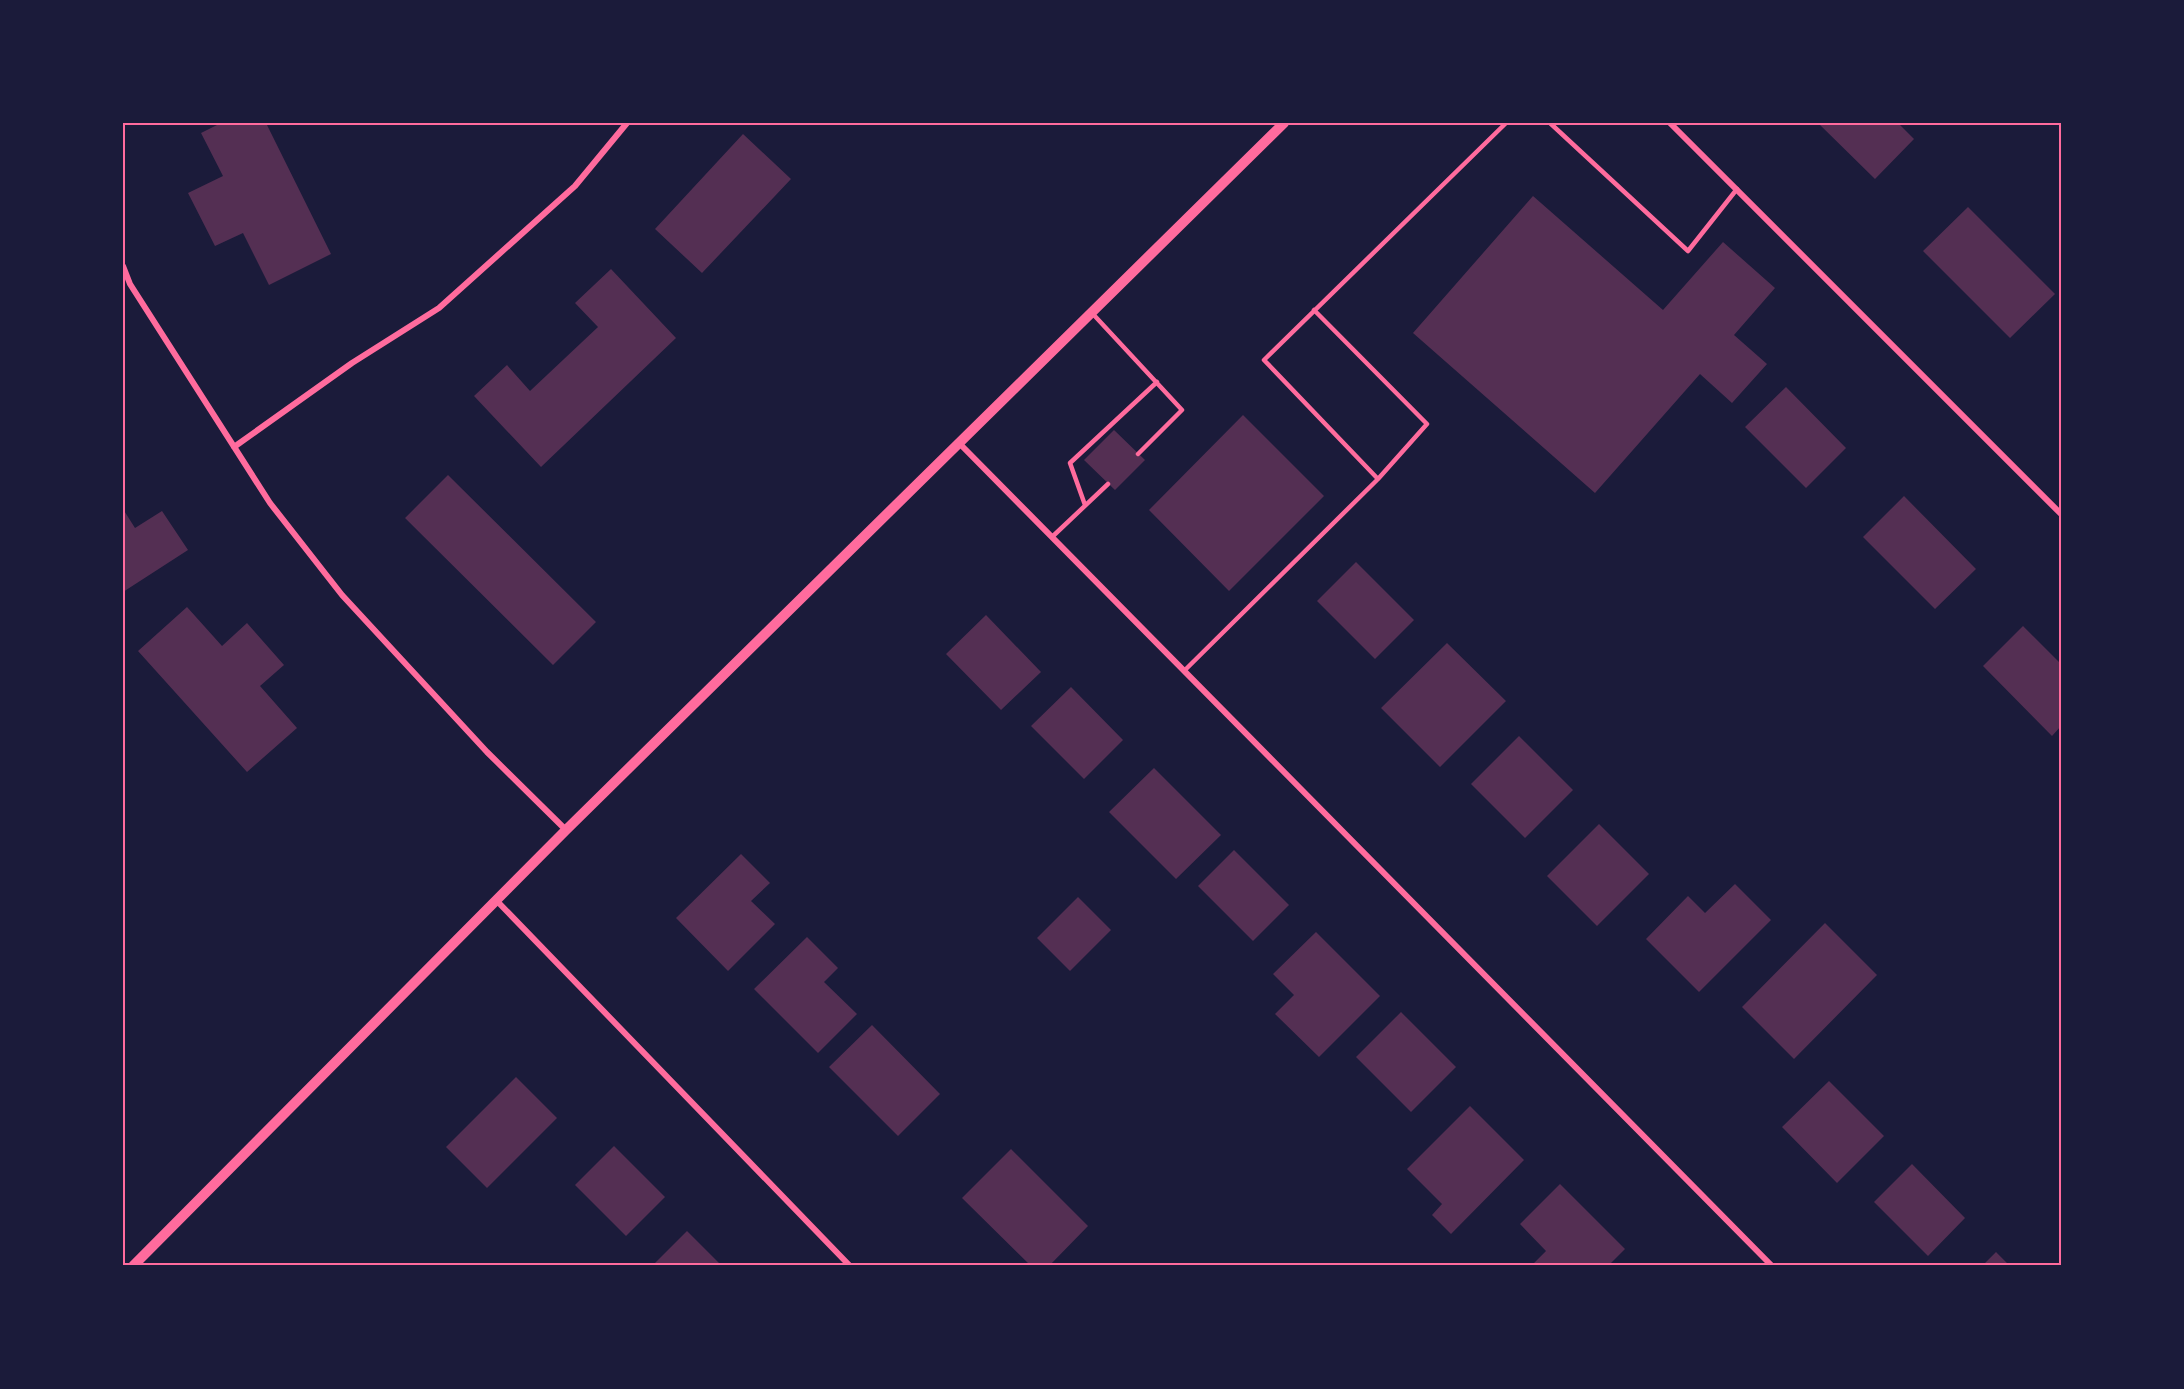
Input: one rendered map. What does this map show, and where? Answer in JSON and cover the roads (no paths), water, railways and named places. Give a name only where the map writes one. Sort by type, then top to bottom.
[{"type":"street","points":[[234,447],[352,363],[440,308],[575,186],[627,123]]},
{"type":"street","points":[[133,1266],[566,830],[1284,123]]},
{"type":"street","points":[[1671,123],[2061,513]]},
{"type":"street","points":[[123,266],[130,284],[270,503],[342,595],[487,752],[566,830]]},
{"type":"street","points":[[960,444],[1772,1266]]},
{"type":"street","points":[[496,900],[850,1266]]},
{"type":"lane","points":[[1378,479],[1264,360],[1506,123]]},
{"type":"lane","points":[[1550,123],[1688,251],[1737,189]]},
{"type":"lane","points":[[1184,671],[1378,479],[1426,424],[1314,310]]},
{"type":"lane","points":[[1092,313],[1182,410],[1138,454]]},
{"type":"lane","points":[[1085,505],[1070,463],[1157,382]]},
{"type":"lane","points":[[1052,537],[1108,484]]}]
